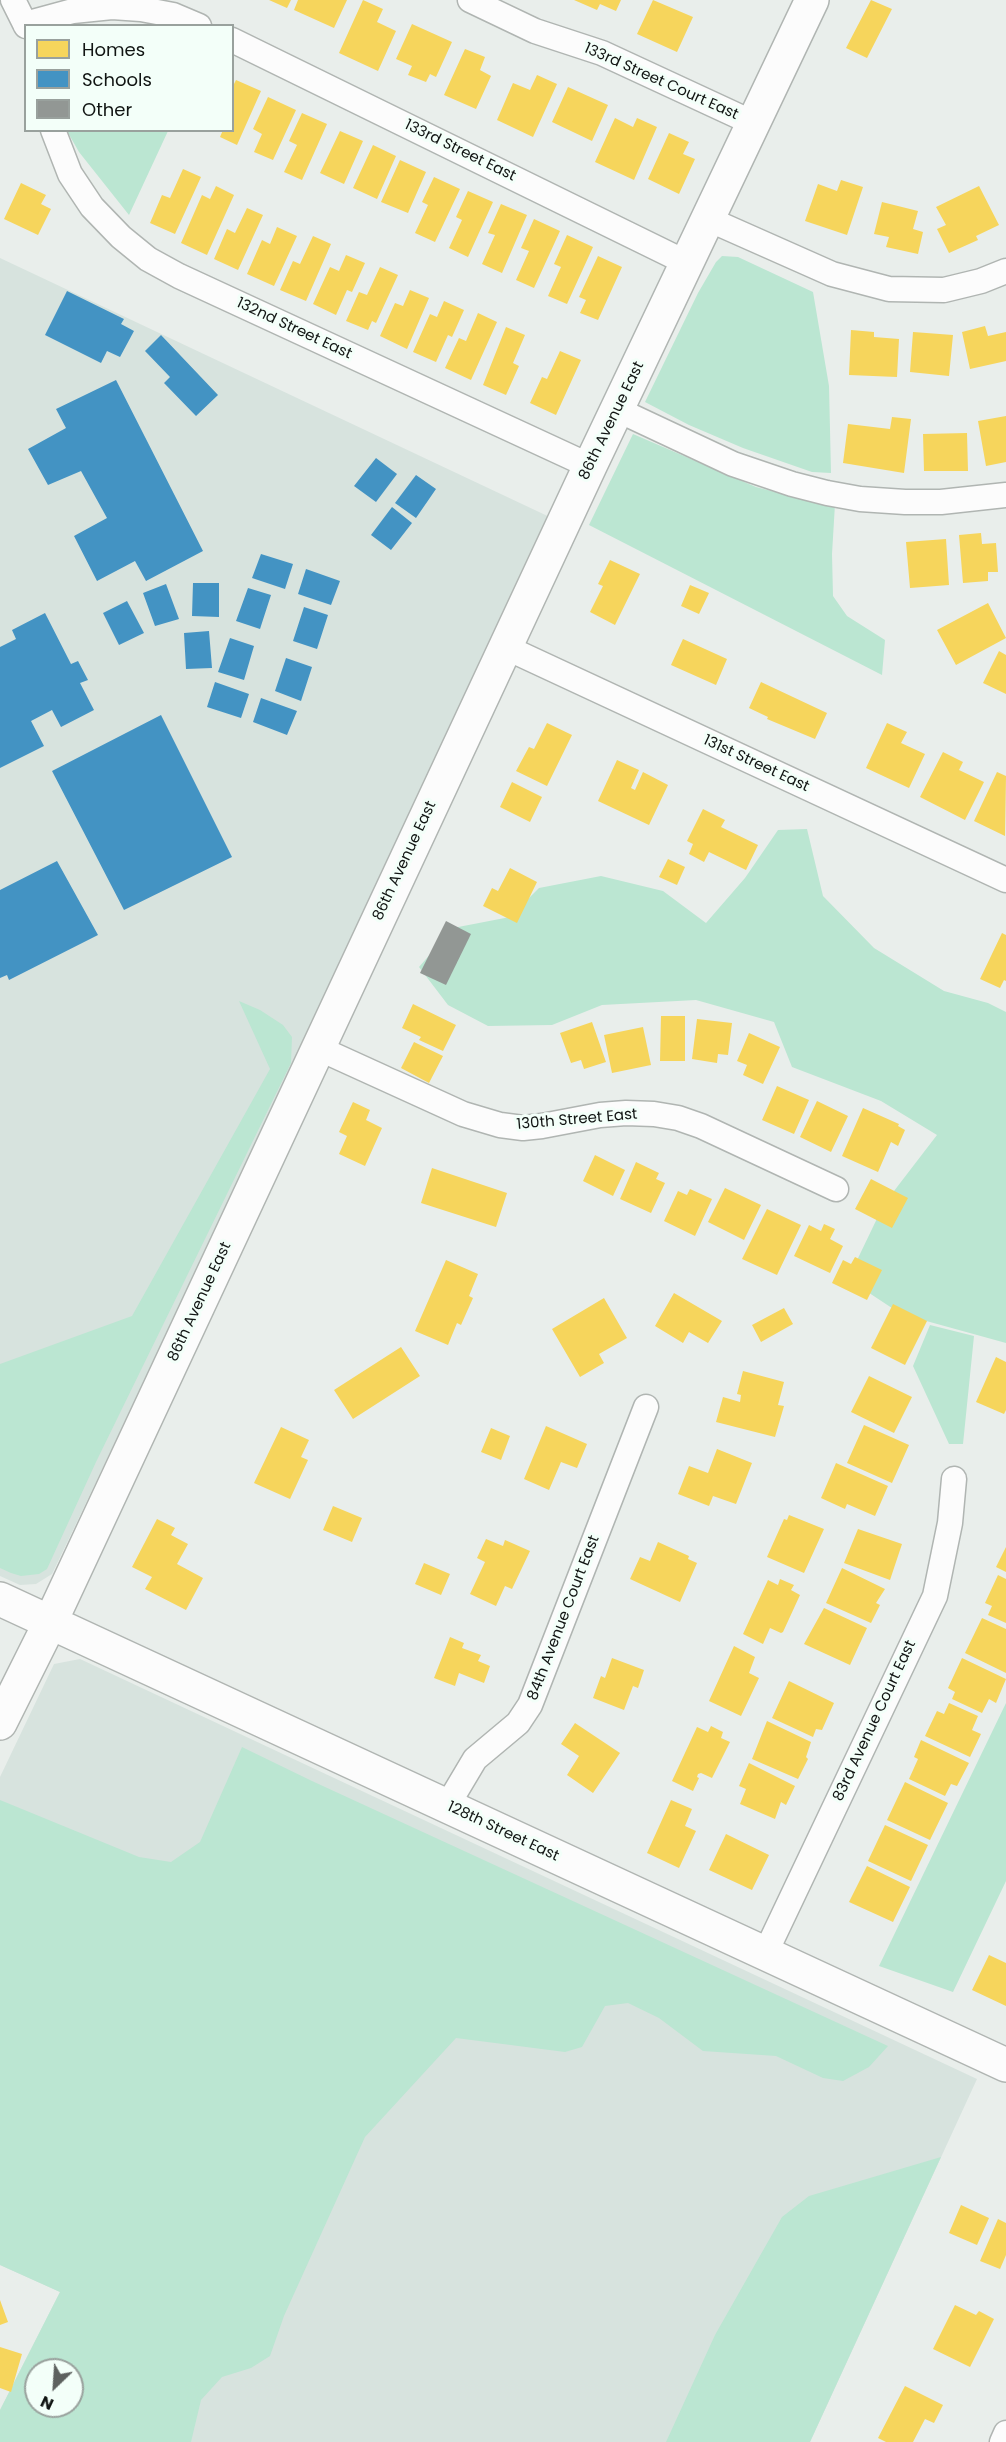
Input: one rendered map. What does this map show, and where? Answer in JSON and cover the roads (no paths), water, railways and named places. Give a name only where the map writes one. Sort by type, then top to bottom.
[{"type":"street","points":[[13,0],[25,24]]},
{"type":"street","name":"133rd Street Court East","points":[[470,0],[535,31],[590,48],[753,123]]},
{"type":"street","name":"86th Avenue East","points":[[0,1723],[50,1623],[505,647],[812,0]]},
{"type":"street","points":[[29,24],[72,11],[112,7],[173,15],[195,24]]},
{"type":"street","name":"133rd Street East","points":[[234,41],[687,263]]},
{"type":"street","name":"132nd Street East","points":[[54,132],[70,174],[92,207],[120,237],[148,259],[179,276],[590,466]]},
{"type":"street","points":[[708,219],[832,274],[889,289],[944,290],[981,281],[1006,271]]},
{"type":"street","points":[[618,410],[733,464],[826,493],[860,499],[914,502],[941,502],[1006,495]]},
{"type":"street","name":"131st Street East","points":[[505,647],[1006,880]]},
{"type":"street","name":"130th Street East","points":[[318,1048],[480,1120],[523,1128],[626,1113],[678,1118],[701,1126],[836,1189]]},
{"type":"street","name":"84th Avenue Court East","points":[[447,1806],[475,1759],[510,1730],[530,1705],[646,1407]]},
{"type":"street","name":"83rd Avenue Court East","points":[[765,1954],[934,1596],[950,1523],[954,1479]]},
{"type":"street","name":"128th Street East","points":[[0,1599],[1006,2065]]},
{"type":"street","points":[[1002,2442],[1006,2433]]}]
